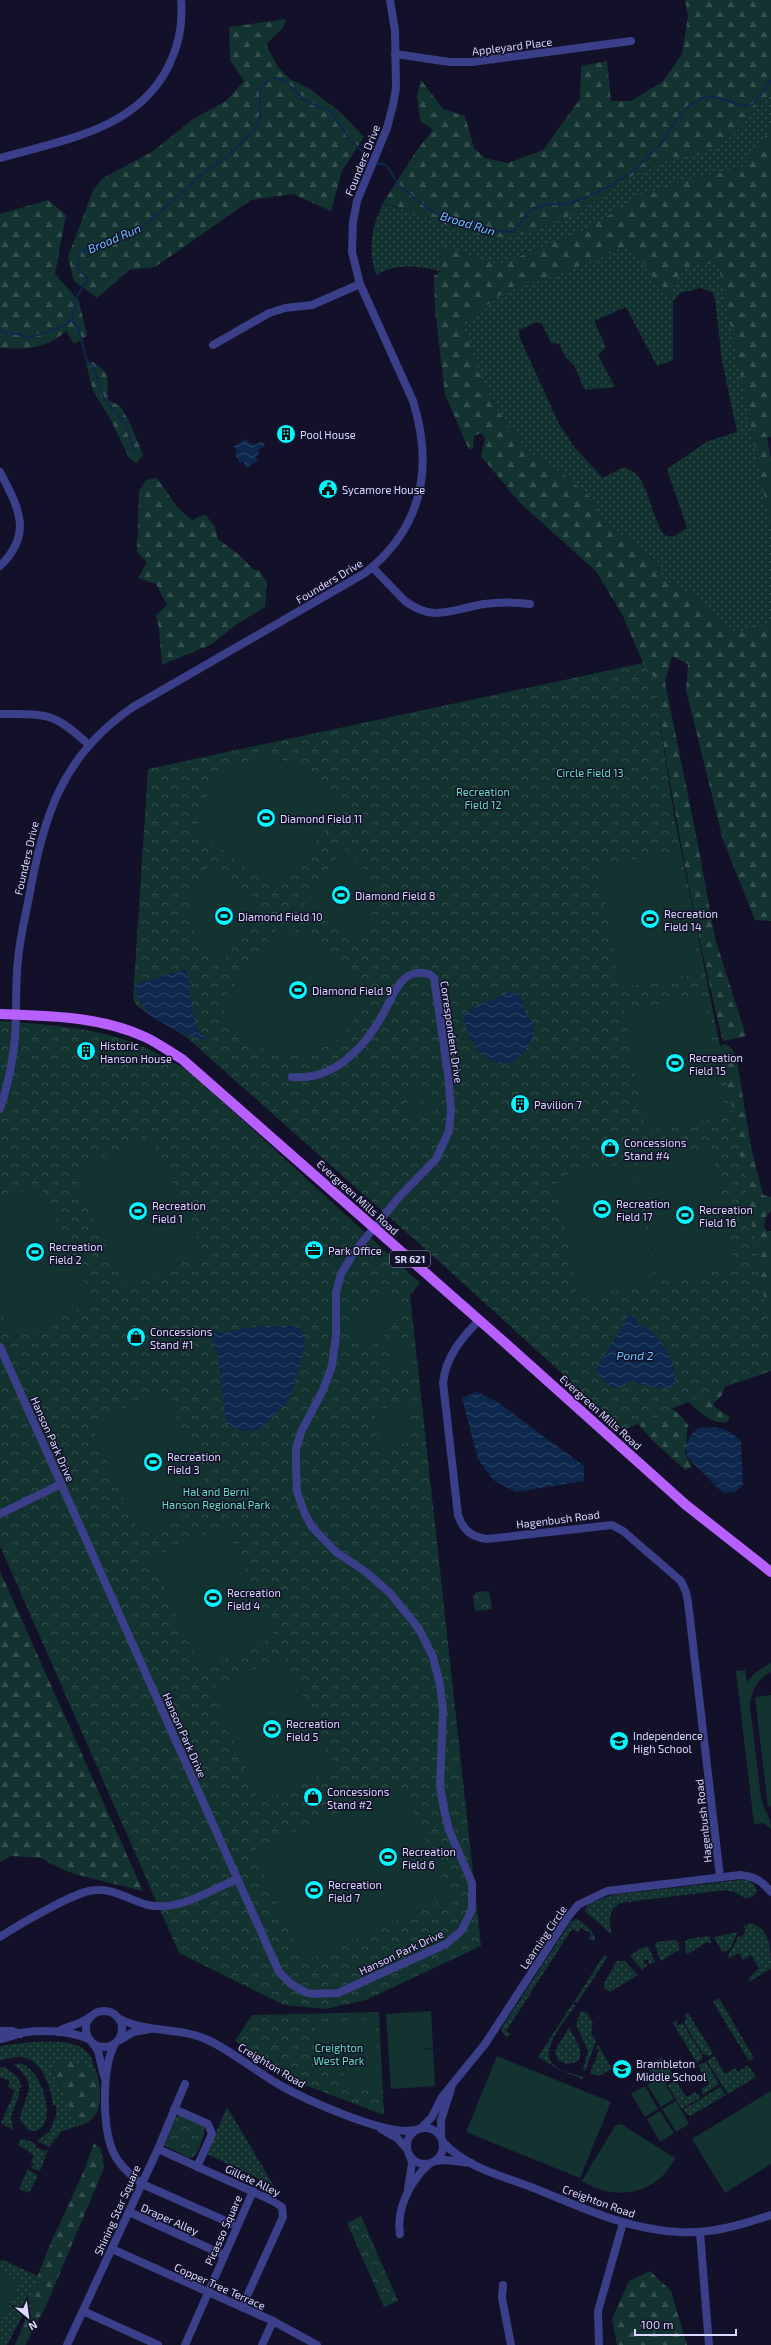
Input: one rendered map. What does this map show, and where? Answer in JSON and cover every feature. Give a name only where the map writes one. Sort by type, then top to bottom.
[{"type":"main road","name":"Evergreen Mills Road","points":[[0,1014],[58,1016],[96,1022],[145,1037],[171,1052],[222,1093],[686,1505],[771,1572]]},
{"type":"street","points":[[0,158],[105,127],[138,106],[148,97],[164,76],[174,56],[181,24],[181,0]]},
{"type":"street","name":"Founders Drive","points":[[16,1015],[18,958],[40,841],[51,806],[61,784],[89,745],[119,716],[148,697],[353,581],[372,567],[391,549],[408,523],[421,488],[424,458],[419,421],[413,401],[360,284],[352,252],[352,222],[357,201],[390,122],[396,88],[395,31],[390,0]]},
{"type":"street","name":"Appleyard Place","points":[[395,54],[450,62],[472,62],[631,41]]},
{"type":"street","points":[[213,344],[269,313],[285,308],[312,305],[360,284]]},
{"type":"street","points":[[0,472],[20,516],[20,529],[18,542],[13,552],[0,566]]},
{"type":"street","points":[[372,567],[411,606],[431,613],[452,612],[494,603],[530,604]]},
{"type":"street","points":[[0,714],[46,715],[60,720],[89,745]]},
{"type":"street","name":"Correspondent Drive","points":[[292,1076],[317,1074],[346,1060],[372,1032],[404,979],[419,973],[426,973],[434,978],[447,1069],[451,1110],[449,1131],[436,1159],[400,1196],[374,1229]]},
{"type":"street","points":[[0,1109],[14,1044],[16,1015]]},
{"type":"street","name":"Hanson Park Drive","points":[[0,1347],[279,1972],[295,1986],[312,1994],[338,1993],[439,1948],[462,1930],[472,1909],[472,1883],[449,1830],[440,1786],[443,1706],[438,1672],[432,1657],[419,1629],[390,1592],[371,1575],[326,1543],[305,1514],[297,1492],[296,1466],[298,1441],[305,1422],[323,1390],[335,1352],[337,1284],[347,1262],[374,1229]]},
{"type":"street","name":"Hagenbush Road","points":[[479,1320],[460,1340],[449,1356],[444,1370],[442,1383],[458,1515],[461,1524],[471,1535],[487,1539],[612,1525],[623,1531],[681,1581],[688,1600],[720,1877]]},
{"type":"street","points":[[0,1514],[61,1484]]},
{"type":"street","name":"Learning Circle","points":[[418,2129],[432,2117],[442,2097],[451,2088],[485,2044],[568,1917],[578,1906],[607,1891],[740,1875],[754,1877],[771,1892]]},
{"type":"street","points":[[0,1937],[71,1898],[90,1891],[111,1891],[147,1905],[171,1906],[237,1879]]},
{"type":"street","name":"Creighton Road","points":[[0,2038],[20,2034],[55,2032],[82,2023],[94,2014],[105,2011],[111,2012],[128,2024],[185,2032],[207,2040],[284,2087],[308,2099],[374,2125],[397,2138],[418,2163],[446,2160],[471,2164],[623,2223],[658,2230],[700,2232],[734,2226],[771,2215]]},
{"type":"street","points":[[94,2014],[86,2026],[91,2042],[98,2051],[106,2084]]},
{"type":"street","points":[[120,2019],[123,2029],[108,2058],[106,2084],[107,2125],[114,2153],[129,2174],[142,2184],[237,2226]]},
{"type":"street","name":"Creighton Road","points":[[55,2032],[91,2042],[104,2048],[133,2032],[159,2028]]},
{"type":"street","name":"Creighton Road","points":[[0,2031],[20,2034]]},
{"type":"street","name":"Shining Star Square","points":[[67,2345],[158,2149],[185,2084]]},
{"type":"street","name":"Learning Circle","points":[[442,2139],[440,2120],[451,2088]]},
{"type":"street","points":[[174,2109],[208,2124],[211,2128],[212,2134],[196,2166]]},
{"type":"street","name":"Creighton Road","points":[[374,2125],[400,2131],[432,2128],[450,2150],[471,2164]]},
{"type":"street","points":[[400,2234],[398,2222],[408,2190],[412,2163],[408,2152],[408,2138],[418,2129]]},
{"type":"street","points":[[408,2190],[418,2175],[442,2152],[442,2139]]},
{"type":"street","name":"Gillete Alley","points":[[158,2149],[253,2191],[282,2207],[282,2217],[242,2308]]},
{"type":"street","name":"Picasso Square","points":[[185,2345],[207,2292],[253,2191]]},
{"type":"street","name":"Draper Alley","points":[[128,2212],[224,2255]]},
{"type":"street","points":[[599,2345],[598,2311],[623,2223]]},
{"type":"street","points":[[700,2232],[709,2345]]},
{"type":"street","name":"Copper Tree Terrace","points":[[112,2249],[273,2321],[317,2345]]},
{"type":"street","points":[[503,2286],[502,2298],[510,2345]]},
{"type":"street","points":[[83,2311],[158,2345]]},
{"type":"street","points":[[262,2345],[273,2321]]},
{"type":"green space","points":[[685,0],[771,0],[771,94],[736,132],[714,148],[662,162],[625,179],[580,212],[537,230],[496,239],[454,228],[383,203],[417,150],[433,130],[420,120],[417,96],[421,80],[443,109],[465,116],[474,148],[485,158],[508,163],[543,150],[580,99],[581,66],[607,61],[611,101],[631,101],[663,81],[682,54],[688,16]]},
{"type":"green space","points":[[286,19],[283,28],[266,44],[277,66],[290,79],[310,89],[339,111],[364,137],[342,171],[331,211],[293,194],[251,200],[155,267],[129,270],[97,298],[74,281],[68,257],[93,190],[103,178],[152,152],[193,119],[226,101],[244,81],[230,60],[229,27]]},
{"type":"green space","points":[[771,94],[771,128],[742,168],[680,181],[641,195],[584,231],[498,265],[441,249],[440,271],[415,267],[400,267],[384,271],[376,275],[372,256],[372,238],[373,230],[383,204],[409,211],[454,228],[496,239],[580,212],[625,179],[662,162],[714,148],[736,132]]},
{"type":"green space","points":[[771,128],[771,437],[767,438],[771,459],[771,529],[718,263],[692,266],[681,272],[671,296],[668,297],[663,294],[637,253],[624,247],[552,277],[507,290],[477,313],[463,327],[484,384],[498,411],[527,450],[562,473],[589,496],[605,525],[626,537],[660,565],[659,571],[664,580],[702,601],[730,631],[740,632],[771,624],[771,921],[755,920],[723,840],[686,690],[688,664],[672,656],[665,682],[715,938],[746,1036],[723,1041],[702,951],[684,860],[653,677],[643,663],[623,616],[596,571],[520,503],[481,456],[485,438],[481,433],[474,436],[473,448],[469,450],[445,394],[435,309],[434,276],[440,271],[441,249],[444,246],[498,265],[584,231],[641,195],[680,181],[742,168]]},
{"type":"green space","points":[[48,200],[66,215],[55,274],[79,301],[87,336],[74,344],[66,331],[43,345],[27,348],[0,348],[0,214]]},
{"type":"green space","points":[[624,247],[637,253],[663,294],[671,296],[681,272],[692,266],[718,263],[771,529],[771,624],[740,632],[730,631],[702,601],[664,580],[659,571],[660,564],[626,537],[605,525],[589,496],[562,473],[527,450],[498,411],[484,384],[463,327],[477,313],[507,290],[552,277]],"holes":[[[701,288],[712,292],[715,299],[722,361],[737,432],[708,441],[667,469],[687,528],[673,537],[664,535],[643,484],[635,473],[624,467],[603,478],[575,448],[559,424],[519,336],[519,330],[537,322],[542,324],[551,343],[559,344],[566,358],[574,365],[585,390],[615,387],[598,355],[606,347],[594,321],[626,307],[657,366],[673,360],[673,301],[680,293]]]},
{"type":"green space","points":[[93,362],[106,374],[108,382],[108,400],[120,406],[129,421],[143,455],[136,463],[129,458],[111,420],[93,391],[86,363]]},
{"type":"green space","points":[[157,478],[177,507],[192,520],[205,514],[215,527],[218,539],[239,555],[254,570],[259,570],[267,582],[265,607],[237,624],[212,644],[162,665],[159,629],[156,615],[167,605],[156,584],[138,578],[147,562],[137,552],[139,491],[146,480]]},
{"type":"green space","points":[[643,663],[653,677],[674,815],[733,1112],[771,1339],[771,1371],[715,1390],[624,1430],[443,1265],[186,1037],[138,1007],[133,999],[148,769]]},
{"type":"green space","name":"Diamond Field 11","points":[[275,758],[297,764],[315,775],[330,790],[336,799],[340,810],[283,886],[270,887],[197,829],[200,813],[205,799],[212,787],[221,777],[232,769],[245,763],[259,759]]},
{"type":"green space","name":"Diamond Field 8","points":[[344,848],[356,858],[365,869],[371,881],[373,893],[371,919],[357,945],[306,906],[304,899]]},
{"type":"green space","name":"Recreation Field 14","points":[[678,851],[701,973],[621,988],[598,866]]},
{"type":"green space","name":"Diamond Field 10","points":[[208,867],[259,906],[260,912],[221,964],[200,944],[190,918],[190,905],[193,892],[199,879]]},
{"type":"green space","name":"Diamond Field 9","points":[[288,925],[366,984],[358,1012],[344,1033],[325,1047],[302,1054],[279,1053],[257,1045],[237,1029],[221,1004],[279,927]]},
{"type":"green space","name":"Recreation Field 15","points":[[704,996],[726,1116],[646,1131],[624,1011]]},
{"type":"green space","name":"Hal and Berni Hanson Regional Park","points":[[0,1021],[58,1026],[102,1033],[144,1047],[189,1071],[420,1283],[410,1295],[481,1946],[366,2000],[325,2009],[284,2005],[179,1953],[0,1546]]},
{"type":"green space","points":[[726,1044],[732,1049],[737,1061],[751,1147],[763,1195],[771,1197],[771,1211],[766,1216],[764,1227],[767,1231],[771,1231],[771,1367],[764,1373],[725,1386],[722,1395],[713,1404],[730,1417],[727,1422],[714,1421],[708,1418],[681,1397],[668,1405],[682,1417],[688,1425],[685,1453],[692,1467],[685,1470],[653,1441],[632,1417],[735,1125],[720,1046]]},
{"type":"green space","points":[[431,1087],[435,1111],[424,1112],[421,1089]]},
{"type":"green space","points":[[417,1089],[420,1113],[409,1115],[406,1091]]},
{"type":"green space","name":"Recreation Field 1","points":[[151,1135],[204,1253],[125,1288],[72,1170]]},
{"type":"green space","name":"Recreation Field 16","points":[[712,1147],[735,1268],[658,1282],[636,1161]]},
{"type":"green space","name":"Recreation Field 17","points":[[633,1162],[656,1283],[578,1297],[556,1177]]},
{"type":"green space","name":"Recreation Field 2","points":[[40,1184],[93,1302],[12,1338],[0,1311],[0,1202]]},
{"type":"green space","points":[[381,1290],[402,1310],[389,1332],[371,1347],[347,1327]]},
{"type":"green space","points":[[409,1337],[413,1367],[392,1369],[389,1339]]},
{"type":"green space","name":"Recreation Field 3","points":[[165,1390],[215,1502],[140,1535],[90,1423]]},
{"type":"green space","points":[[405,1405],[408,1408],[412,1439],[409,1443],[382,1446],[378,1443],[375,1412],[378,1409]]},
{"type":"green space","name":"Recreation Field 4","points":[[225,1525],[275,1637],[201,1670],[151,1558]]},
{"type":"green space","points":[[0,1571],[143,1891],[74,1874],[51,1864],[42,1858],[11,1856],[0,1862]]},
{"type":"green space","points":[[489,1591],[492,1609],[475,1611],[473,1597],[477,1592]]},
{"type":"green space","name":"Recreation Field 5","points":[[285,1656],[334,1769],[260,1802],[210,1689]]},
{"type":"green space","points":[[771,1663],[771,1672],[762,1678],[756,1686],[752,1694],[750,1705],[761,1798],[770,1821],[771,1829],[764,1823],[754,1824],[736,1671],[745,1670],[747,1682],[756,1672]]},
{"type":"green space","points":[[771,1695],[771,1806],[768,1807],[755,1697]]},
{"type":"green space","points":[[401,1784],[451,1896],[303,1962],[253,1850]]},
{"type":"green space","points":[[747,1880],[755,1885],[757,1892],[753,1897],[745,1898],[734,1892],[725,1890],[620,1903],[613,1910],[610,1918],[612,1935],[585,1911],[588,1904],[612,1895]]},
{"type":"green space","points":[[575,1919],[588,1927],[593,1933],[595,1939],[593,1941],[589,1939],[591,1934],[581,1928],[578,1932],[572,1929],[506,2031],[511,2034],[507,2037],[502,2032],[502,2027],[570,1923]]},
{"type":"green space","points":[[750,1923],[757,1926],[766,1935],[770,1948],[771,1969],[748,1982],[750,1977],[759,1968],[751,1955],[743,1960],[739,1953],[728,1959],[727,1958],[739,1936],[742,1937],[746,1929],[743,1927]]},
{"type":"green space","points":[[738,1932],[729,1950],[722,1952],[714,1937]]},
{"type":"green space","points":[[709,1936],[711,1943],[707,1942],[686,1955],[685,1942],[688,1939]]},
{"type":"green space","points":[[675,1940],[679,1943],[679,1950],[661,1961],[655,1946],[657,1942]]},
{"type":"green space","points":[[648,1946],[655,1962],[649,1964],[648,1960],[645,1959],[643,1962],[647,1965],[642,1970],[630,1956],[641,1948]]},
{"type":"green space","points":[[604,1955],[607,1956],[605,1961],[577,2003],[574,2002]]},
{"type":"green space","points":[[617,1961],[625,1961],[638,1975],[610,1992],[604,1988],[604,1983]]},
{"type":"green space","points":[[719,1998],[754,2058],[749,2061],[713,2002]]},
{"type":"green space","points":[[573,2003],[575,2006],[555,2036],[549,2053],[550,2060],[555,2066],[584,2077],[582,2079],[560,2070],[538,2057]]},
{"type":"green space","points":[[431,2011],[433,2048],[416,2050],[433,2049],[435,2086],[391,2089],[386,2014]]},
{"type":"green space","points":[[581,2011],[587,2013],[593,2023],[591,2033],[596,2041],[585,2071],[583,2069],[588,2051],[576,2024]]},
{"type":"green space","name":"Creighton West Park","points":[[379,2012],[384,2115],[302,2084],[235,2041],[252,2015]]},
{"type":"green space","points":[[688,2013],[713,2053],[709,2056],[703,2054],[684,2023],[687,2018],[684,2016]]},
{"type":"green space","points":[[376,2019],[377,2056],[316,2060],[314,2022]]},
{"type":"green space","points":[[677,2020],[677,2025],[683,2024],[702,2055],[703,2058],[697,2063],[673,2023]]},
{"type":"green space","points":[[569,2027],[581,2053],[577,2062],[567,2064],[558,2060],[555,2051]]},
{"type":"green space","points":[[32,2042],[64,2042],[74,2044],[89,2054],[93,2063],[95,2076],[51,2063],[51,2067],[78,2126],[62,2131],[49,2147],[37,2141],[50,2131],[56,2116],[56,2105],[53,2105],[50,2090],[44,2074],[34,2062],[27,2058],[17,2057],[0,2060],[0,2046]]},
{"type":"green space","points":[[598,2045],[612,2069],[599,2076],[590,2073],[599,2050],[596,2049]]},
{"type":"green space","points":[[497,2056],[611,2102],[580,2178],[466,2132]]},
{"type":"green space","points":[[714,2056],[725,2074],[735,2068],[738,2072],[748,2065],[756,2077],[728,2094],[707,2061]]},
{"type":"green space","points":[[378,2057],[379,2086],[344,2087],[343,2059]]},
{"type":"green space","points":[[662,2057],[674,2077],[665,2084],[661,2077],[655,2080],[648,2067]]},
{"type":"green space","points":[[61,2061],[80,2063],[95,2076],[95,2067],[99,2084],[100,2102],[98,2110],[87,2123],[78,2126],[51,2066],[51,2063]]},
{"type":"green space","points":[[706,2062],[719,2084],[703,2095],[701,2089],[709,2084],[698,2065]]},
{"type":"green space","points":[[20,2063],[29,2069],[37,2078],[43,2090],[47,2115],[44,2124],[38,2130],[28,2130],[20,2120],[29,2086],[27,2079],[22,2072],[14,2065]]},
{"type":"green space","points":[[0,2067],[4,2067],[17,2076],[22,2087],[19,2088],[19,2095],[11,2116],[13,2130],[1,2123],[15,2091],[8,2087],[10,2081],[0,2077]]},
{"type":"green space","points":[[661,2077],[674,2099],[661,2107],[647,2085]]},
{"type":"green space","points":[[675,2081],[687,2097],[696,2092],[696,2094],[699,2094],[700,2098],[682,2109],[667,2085]]},
{"type":"green space","points":[[645,2086],[658,2109],[645,2117],[631,2094]]},
{"type":"green space","points":[[720,2087],[726,2095],[690,2116],[683,2110]]},
{"type":"green space","points":[[771,2091],[771,2164],[725,2193],[692,2139]]},
{"type":"green space","points":[[676,2101],[689,2124],[676,2132],[662,2109]]},
{"type":"green space","points":[[227,2107],[274,2186],[207,2154]]},
{"type":"green space","points":[[660,2111],[674,2133],[660,2142],[647,2119]]},
{"type":"green space","points":[[180,2115],[203,2125],[204,2134],[200,2147],[193,2157],[189,2158],[164,2145],[163,2141],[172,2119]]},
{"type":"green space","points":[[621,2124],[675,2158],[658,2180],[646,2187],[621,2193],[595,2188],[582,2181],[615,2126]]},
{"type":"green space","points":[[24,2139],[36,2144],[35,2147],[45,2151],[48,2150],[40,2171],[31,2168],[34,2163],[31,2162],[34,2155],[18,2145],[20,2140]]},
{"type":"green space","points":[[94,2143],[101,2149],[104,2168],[46,2306],[25,2345],[15,2345],[23,2326],[41,2267],[82,2175]]},
{"type":"green space","points":[[28,2169],[38,2176],[29,2193],[19,2189]]},
{"type":"green space","points":[[361,2216],[398,2301],[384,2307],[347,2223]]},
{"type":"green space","points":[[3,2260],[42,2278],[7,2345],[0,2345],[0,2261]]},
{"type":"green space","points":[[650,2271],[671,2291],[687,2345],[617,2345],[612,2319],[629,2281]]},
{"type":"green space","points":[[0,2272],[21,2281],[0,2326]]},
{"type":"water","points":[[246,439],[249,443],[255,445],[262,441],[265,446],[258,450],[260,452],[256,457],[258,461],[246,468],[243,461],[240,463],[235,454],[237,452],[234,446]]},
{"type":"water","points":[[185,969],[188,974],[192,1008],[197,1028],[207,1040],[186,1034],[154,1018],[144,1008],[137,997],[136,984]]},
{"type":"water","points":[[510,992],[519,994],[525,1011],[534,1027],[534,1033],[528,1045],[518,1058],[507,1063],[497,1063],[487,1058],[471,1039],[466,1027],[464,1014],[479,1005]]},
{"type":"water","name":"Pond 2","points":[[629,1315],[633,1315],[641,1325],[657,1337],[662,1343],[673,1363],[675,1386],[661,1389],[629,1381],[622,1387],[613,1388],[602,1379],[595,1370]]},
{"type":"water","points":[[259,1326],[294,1326],[301,1329],[305,1339],[304,1351],[292,1391],[286,1404],[259,1430],[242,1431],[226,1424],[218,1355],[211,1338],[215,1330],[222,1333]]},
{"type":"water","points":[[477,1392],[496,1401],[584,1466],[584,1481],[516,1492],[493,1480],[478,1459],[462,1398]]},
{"type":"water","points":[[715,1427],[732,1433],[741,1441],[743,1485],[736,1492],[725,1493],[720,1490],[688,1458],[685,1448],[690,1436],[698,1428]]},
{"type":"waterway","name":"Broad Run","points":[[0,329],[5,333],[18,334],[28,338],[57,329],[72,320],[77,296],[88,279],[78,268],[80,252],[138,230],[163,210],[196,179],[231,153],[258,126],[260,118],[260,86],[273,78],[282,79],[306,101],[331,112],[350,140],[371,160]]},
{"type":"waterway","name":"Broad Run","points":[[374,163],[383,164],[388,167],[398,185],[433,212],[442,216],[466,221],[489,231],[513,232],[526,216],[535,208],[546,205],[565,204],[582,199],[610,186],[633,171],[658,147],[678,118],[694,103],[701,99],[714,97],[740,105],[753,105],[771,81]]},
{"type":"waterway","points":[[72,320],[78,328],[87,361],[94,367],[104,399],[125,424],[135,453]]},
{"type":"place","name":"Pool House","points":[[286,434]]},
{"type":"place","name":"Sycamore House","points":[[328,489]]},
{"type":"place","name":"Diamond Field 11","points":[[266,818]]},
{"type":"place","name":"Diamond Field 8","points":[[341,895]]},
{"type":"place","name":"Diamond Field 10","points":[[224,916]]},
{"type":"place","name":"Recreation Field 14","points":[[650,919]]},
{"type":"place","name":"Diamond Field 9","points":[[298,990]]},
{"type":"place","name":"Historic Hanson House","points":[[86,1051]]},
{"type":"place","name":"Recreation Field 15","points":[[675,1063]]},
{"type":"place","name":"Pavilion 7","points":[[520,1104]]},
{"type":"place","name":"Concessions Stand #4","points":[[610,1148]]},
{"type":"place","name":"Recreation Field 17","points":[[602,1209]]},
{"type":"place","name":"Recreation Field 1","points":[[138,1211]]},
{"type":"place","name":"Recreation Field 16","points":[[685,1215]]},
{"type":"place","name":"Park Office","points":[[314,1250]]},
{"type":"place","name":"Recreation Field 2","points":[[35,1252]]},
{"type":"place","name":"Concessions Stand #1","points":[[136,1337]]},
{"type":"place","name":"Recreation Field 3","points":[[153,1462]]},
{"type":"place","name":"Recreation Field 4","points":[[213,1598]]},
{"type":"place","name":"Recreation Field 5","points":[[272,1729]]},
{"type":"place","name":"Independence High School","points":[[619,1741]]},
{"type":"place","name":"Concessions Stand #2","points":[[313,1797]]},
{"type":"place","name":"Recreation Field 6","points":[[388,1857]]},
{"type":"place","name":"Recreation Field 7","points":[[314,1890]]},
{"type":"place","name":"Brambleton Middle School","points":[[622,2069]]},
{"type":"park label","name":"Circle Field 13","points":[[590,772]]},
{"type":"park label","name":"Recreation Field 12","points":[[483,797]]}]
